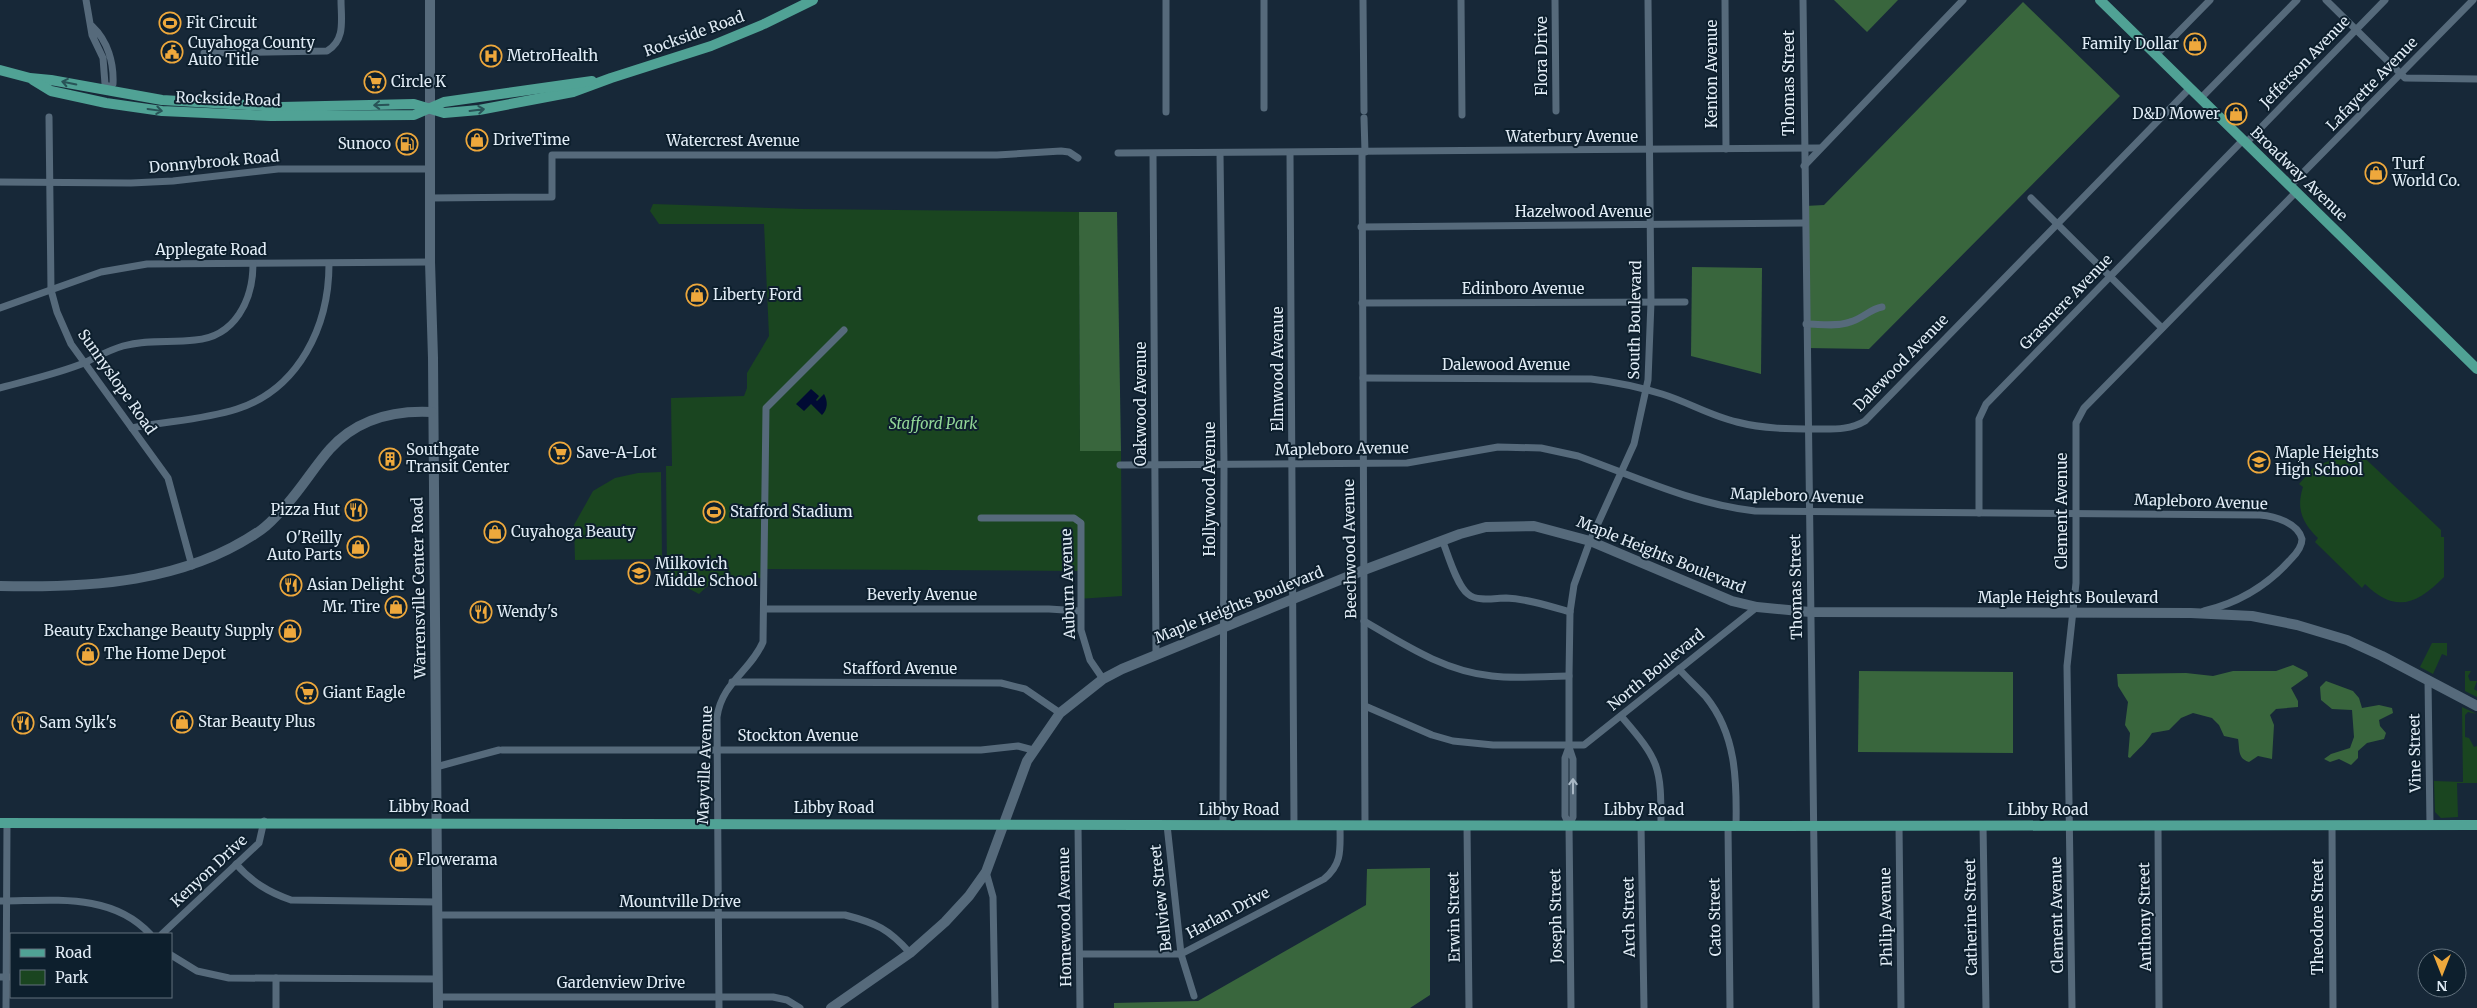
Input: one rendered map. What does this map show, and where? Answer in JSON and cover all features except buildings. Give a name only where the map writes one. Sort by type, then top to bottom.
[{"type":"main road","name":"Rockside Road","points":[[0,70],[30,78],[198,103],[281,107],[414,104],[444,113],[528,102],[573,92],[711,46],[771,21],[813,0]]},
{"type":"main road","name":"Broadway Avenue","points":[[2100,0],[2477,369]]},
{"type":"main road","name":"Rockside Road","points":[[30,78],[51,91],[106,103],[162,112],[219,115],[414,114],[430,108]]},
{"type":"main road","name":"Libby Road","points":[[3,823],[264,821],[1340,826],[1569,824],[1732,826],[2477,825]]},
{"type":"street","points":[[86,0],[92,26],[92,35],[102,58],[105,84],[109,89],[106,103]]},
{"type":"street","points":[[204,53],[327,51],[334,47],[341,32],[341,0]]},
{"type":"street","name":"Warrensville Center Road","points":[[430,0],[430,262],[438,1008]]},
{"type":"street","points":[[1166,0],[1166,112]]},
{"type":"street","points":[[1264,0],[1264,108]]},
{"type":"street","name":"Beechwood Avenue","points":[[1363,0],[1364,114],[1361,227],[1365,825]]},
{"type":"street","points":[[1461,0],[1462,115]]},
{"type":"street","name":"Flora Drive","points":[[1556,0],[1556,111]]},
{"type":"street","name":"South Boulevard","points":[[1569,824],[1573,817],[1573,758],[1569,747],[1569,676],[1570,612],[1574,585],[1590,541],[1634,444],[1647,390],[1651,302],[1648,0]]},
{"type":"street","name":"Kenton Avenue","points":[[1726,0],[1726,149]]},
{"type":"street","name":"Thomas Street","points":[[1803,0],[1803,148],[1809,429],[1808,511],[1816,1008]]},
{"type":"street","points":[[1804,166],[1819,148],[1963,0]]},
{"type":"street","points":[[2156,56],[2210,0]]},
{"type":"street","points":[[2201,98],[2296,0]]},
{"type":"street","points":[[2326,0],[2400,76],[2405,78],[2477,79]]},
{"type":"street","name":"Jefferson Avenue","points":[[2244,142],[2385,0]]},
{"type":"street","name":"Lafayette Avenue","points":[[2293,189],[2473,0]]},
{"type":"street","name":"Dalewood Avenue","points":[[1363,378],[1591,379],[1647,390],[1735,422],[1771,428],[1846,429],[1865,421],[2057,222],[2190,88]]},
{"type":"street","name":"Sunnyslope Road","points":[[49,117],[51,290],[63,328],[70,344],[168,478],[192,566]]},
{"type":"street","name":"Grasmere Avenue","points":[[1979,513],[1979,419],[1982,411],[2111,276],[2244,142]]},
{"type":"street","name":"Waterbury Avenue","points":[[1118,153],[1819,148]]},
{"type":"street","name":"Watercrest Avenue","points":[[430,198],[552,197],[552,155],[997,155],[1062,151],[1069,152],[1078,158]]},
{"type":"street","name":"Elmwood Avenue","points":[[1290,152],[1294,825]]},
{"type":"street","name":"Hollywood Avenue","points":[[1220,153],[1224,465],[1224,824]]},
{"type":"street","name":"Oakwood Avenue","points":[[1153,154],[1156,655]]},
{"type":"street","name":"Donnybrook Road","points":[[0,182],[173,181],[278,169],[430,169]]},
{"type":"street","name":"Clement Avenue","points":[[2072,1008],[2067,666],[2076,584],[2076,423],[2078,417],[2293,189]]},
{"type":"street","points":[[2032,198],[2162,328]]},
{"type":"street","name":"Hazelwood Avenue","points":[[1361,227],[1805,223]]},
{"type":"street","name":"Applegate Road","points":[[0,308],[102,272],[147,264],[430,262]]},
{"type":"street","points":[[0,388],[46,376],[124,346],[158,340],[196,340],[223,330],[245,308],[252,282],[253,264]]},
{"type":"street","points":[[132,428],[217,414],[239,408],[264,395],[280,383],[304,357],[321,323],[328,289],[329,264]]},
{"type":"street","name":"Edinboro Avenue","points":[[1362,303],[1685,302]]},
{"type":"street","points":[[1806,324],[1852,322],[1872,309],[1882,307]]},
{"type":"street","name":"Mayville Avenue","points":[[719,1008],[716,750],[720,700],[732,682],[761,648],[764,634],[766,408],[844,330]]},
{"type":"street","points":[[0,586],[83,586],[170,572],[192,566],[217,555],[263,529],[299,490],[329,450],[358,426],[374,418],[396,412],[432,412]]},
{"type":"street","name":"Mapleboro Avenue","points":[[1120,465],[1407,463],[1498,446],[1517,447],[1559,451],[1714,505],[1755,511],[2268,516],[2292,526],[2301,534],[2302,543],[2294,555],[2272,578],[2248,594],[2220,606],[2191,613]]},
{"type":"street","name":"Auburn Avenue","points":[[981,518],[1074,518],[1081,523],[1080,611],[1083,642],[1090,660],[1103,680]]},
{"type":"street","name":"Maple Heights Boulevard","points":[[831,1008],[910,953],[945,922],[969,896],[986,872],[1005,823],[1012,798],[1033,750],[1060,713],[1103,680],[1156,655],[1364,570],[1486,528],[1511,525],[1534,526],[1590,541],[1732,601],[1757,607],[1810,612],[2191,613],[2252,616],[2318,630],[2370,650],[2477,706]]},
{"type":"street","points":[[1443,542],[1461,586],[1468,595],[1479,598],[1508,598],[1537,603],[1570,612]]},
{"type":"street","name":"North Boulevard","points":[[1365,706],[1432,735],[1474,745],[1584,746],[1757,607]]},
{"type":"street","name":"Beverly Avenue","points":[[765,609],[1049,609],[1080,611]]},
{"type":"street","points":[[1364,621],[1416,652],[1454,668],[1492,676],[1569,676]]},
{"type":"street","name":"Cato Street","points":[[1679,670],[1706,698],[1720,718],[1734,760],[1736,780],[1732,826],[1730,1008]]},
{"type":"street","name":"Vine Street","points":[[2428,680],[2430,825]]},
{"type":"street","name":"Stafford Avenue","points":[[732,682],[1001,683],[1025,689],[1060,713]]},
{"type":"street","points":[[1621,716],[1647,746],[1656,762],[1661,789],[1660,825]]},
{"type":"street","name":"Stockton Avenue","points":[[436,767],[500,750],[981,750],[1018,746],[1033,750]]},
{"type":"street","name":"Kenyon Drive","points":[[163,933],[259,843],[264,821]]},
{"type":"street","points":[[3,823],[6,1008]]},
{"type":"street","name":"Joseph Street","points":[[1569,824],[1571,1008]]},
{"type":"street","name":"Homewood Avenue","points":[[1078,825],[1080,1008]]},
{"type":"street","name":"Bellview Street","points":[[1167,825],[1181,954],[1194,996]]},
{"type":"street","name":"Erwin Street","points":[[1467,825],[1469,1008]]},
{"type":"street","name":"Arch Street","points":[[1642,825],[1644,1008]]},
{"type":"street","name":"Catherine Street","points":[[1983,825],[1986,1008]]},
{"type":"street","name":"Anthony Street","points":[[2158,825],[2160,1008]]},
{"type":"street","name":"Theodore Street","points":[[2332,825],[2333,1008]]},
{"type":"street","name":"Harlan Drive","points":[[1080,954],[1181,954],[1324,879],[1334,871],[1339,861],[1340,826]]},
{"type":"street","name":"Philip Avenue","points":[[1899,826],[1901,1008]]},
{"type":"street","points":[[236,864],[258,885],[291,900],[437,902]]},
{"type":"street","points":[[986,872],[993,897],[995,1008]]},
{"type":"street","points":[[3,901],[99,904],[132,917],[149,933]]},
{"type":"street","name":"Mountville Drive","points":[[437,916],[845,916],[870,921],[883,927],[896,937],[910,953]]},
{"type":"street","points":[[172,956],[189,967],[208,975],[230,978],[438,979]]},
{"type":"street","points":[[276,978],[276,1008]]},
{"type":"street","name":"Gardenview Drive","points":[[438,997],[773,997],[787,1000],[800,1008]]},
{"type":"green space","points":[[1834,0],[1898,0],[1867,32]]},
{"type":"green space","points":[[2023,2],[2120,96],[1869,349],[1807,348],[1805,206],[1824,205]]},
{"type":"green space","name":"Stafford Park","points":[[653,204],[803,209],[1079,212],[1080,451],[1121,451],[1122,596],[1078,599],[1078,571],[763,569],[763,578],[736,577],[721,579],[706,587],[699,594],[682,585],[667,571],[666,466],[672,466],[671,398],[744,396],[747,388],[747,373],[769,336],[764,224],[659,224],[650,211]]},
{"type":"green space","points":[[1079,212],[1117,212],[1121,451],[1080,451]]},
{"type":"green space","points":[[1692,267],[1762,268],[1761,374],[1691,356]]},
{"type":"green space","points":[[2340,449],[2344,453],[2347,449],[2351,453],[2355,449],[2441,530],[2441,537],[2444,537],[2444,577],[2425,594],[2406,602],[2396,602],[2376,593],[2365,584],[2362,588],[2315,542],[2318,538],[2304,521],[2300,508],[2303,487],[2299,484],[2314,467],[2329,461]]},
{"type":"green space","points":[[661,472],[662,557],[659,559],[575,560],[574,525],[593,491],[615,478],[638,473]]},
{"type":"green space","points":[[2432,643],[2447,643],[2447,656],[2442,654],[2433,674],[2420,667]]},
{"type":"green space","points":[[2293,665],[2307,672],[2308,676],[2291,688],[2298,701],[2298,707],[2276,709],[2270,715],[2274,725],[2272,759],[2258,756],[2249,762],[2245,760],[2240,753],[2238,739],[2224,736],[2219,725],[2212,718],[2193,713],[2181,718],[2169,730],[2152,733],[2130,758],[2128,757],[2130,733],[2125,725],[2128,702],[2118,686],[2117,674],[2186,673],[2213,676],[2233,671],[2276,671]]},
{"type":"green space","points":[[1859,671],[2013,672],[2013,753],[1858,752]]},
{"type":"green space","points":[[2465,671],[2471,671],[2468,676],[2470,681],[2477,681],[2474,689],[2477,691],[2477,697],[2465,691]]},
{"type":"green space","points":[[2326,681],[2353,691],[2359,698],[2362,708],[2379,705],[2392,708],[2393,713],[2379,720],[2380,726],[2386,733],[2384,739],[2367,743],[2358,751],[2358,758],[2351,765],[2339,759],[2330,762],[2324,759],[2331,754],[2350,748],[2354,737],[2352,710],[2332,709],[2321,700],[2320,687]]},
{"type":"green space","points":[[2462,707],[2477,714],[2468,712],[2465,715],[2465,737],[2469,738],[2474,747],[2477,746],[2477,783],[2457,783],[2458,817],[2441,818],[2435,812],[2434,781],[2463,782]]},
{"type":"green space","points":[[1430,868],[1430,995],[1410,1008],[1114,1008],[1114,1003],[1198,1001],[1366,905],[1367,869]]},
{"type":"water","points":[[811,389],[819,396],[817,401],[824,394],[827,402],[822,415],[811,404],[804,411],[796,404]]},
{"type":"place","name":"Fit Circuit","points":[[170,23]]},
{"type":"place","name":"Family Dollar","points":[[2195,44]]},
{"type":"place","name":"Cuyahoga County Auto Title","points":[[172,52]]},
{"type":"place","name":"MetroHealth","points":[[491,56]]},
{"type":"place","name":"Circle K","points":[[375,82]]},
{"type":"place","name":"D&D Mower","points":[[2236,114]]},
{"type":"place","name":"DriveTime","points":[[477,140]]},
{"type":"place","name":"Sunoco","points":[[407,144]]},
{"type":"place","name":"Turf World Co.","points":[[2376,173]]},
{"type":"place","name":"Liberty Ford","points":[[697,295]]},
{"type":"place","name":"Save-A-Lot","points":[[560,453]]},
{"type":"place","name":"Southgate Transit Center","points":[[390,459]]},
{"type":"place","name":"Maple Heights High School","points":[[2259,462]]},
{"type":"place","name":"Pizza Hut","points":[[356,510]]},
{"type":"place","name":"Stafford Stadium","points":[[714,512]]},
{"type":"place","name":"Cuyahoga Beauty","points":[[495,532]]},
{"type":"place","name":"O'Reilly Auto Parts","points":[[358,547]]},
{"type":"place","name":"Milkovich Middle School","points":[[639,573]]},
{"type":"place","name":"Asian Delight","points":[[291,585]]},
{"type":"place","name":"Mr. Tire","points":[[396,607]]},
{"type":"place","name":"Wendy's","points":[[481,612]]},
{"type":"place","name":"Beauty Exchange Beauty Supply","points":[[290,631]]},
{"type":"place","name":"The Home Depot","points":[[88,654]]},
{"type":"place","name":"Giant Eagle","points":[[307,693]]},
{"type":"place","name":"Star Beauty Plus","points":[[182,722]]},
{"type":"place","name":"Sam Sylk's","points":[[23,723]]},
{"type":"place","name":"Flowerama","points":[[401,860]]}]
